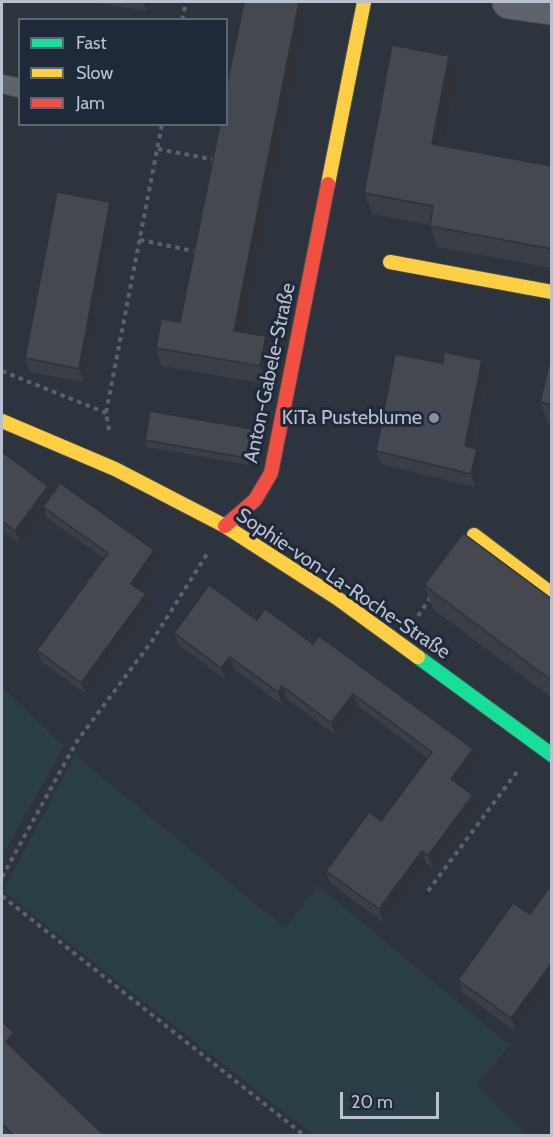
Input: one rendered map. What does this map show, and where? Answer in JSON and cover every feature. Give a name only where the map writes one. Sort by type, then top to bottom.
[{"type":"street","name":"Anton-Gabele-Straße","points":[[225,526],[255,500],[271,473],[364,2]]},
{"type":"street","points":[[509,2],[552,8]]},
{"type":"street","points":[[390,262],[552,292]]},
{"type":"street","name":"Sophie-von-La-Roche-Straße","points":[[2,421],[115,469],[225,526],[337,598],[552,755]]},
{"type":"street","points":[[474,535],[552,594]]},
{"type":"lane","points":[[2,84],[18,88]]},
{"type":"path","points":[[182,18],[186,2]]},
{"type":"path","points":[[115,469],[106,413],[162,126]]},
{"type":"path","points":[[158,148],[222,161]]},
{"type":"path","points":[[140,240],[205,253]]},
{"type":"path","points":[[2,371],[106,413]]},
{"type":"path","points":[[2,877],[77,741],[152,641],[225,526]]},
{"type":"path","points":[[399,643],[436,589]]},
{"type":"path","points":[[428,891],[537,745]]},
{"type":"path","points":[[2,896],[305,1136]]},
{"type":"shaded area","points":[[2,687],[64,746],[2,857]]},
{"type":"shaded area","points":[[75,755],[285,928],[318,886],[510,1045],[477,1085],[526,1135],[313,1135],[3,891]]},
{"type":"building","points":[[244,2],[299,2],[234,331],[266,336],[260,366],[156,348],[161,319],[180,322],[220,126],[228,126],[228,79]]},
{"type":"building","points":[[392,45],[449,56],[432,144],[552,166],[552,249],[430,226],[433,206],[364,193]]},
{"type":"building","points":[[57,192],[110,202],[79,369],[25,358]]},
{"type":"building","name":"KiTa Pusteblume","points":[[444,352],[482,360],[465,446],[477,449],[471,474],[376,451],[395,354],[443,363]]},
{"type":"building","points":[[552,353],[552,405],[540,402]]},
{"type":"building","points":[[150,411],[252,429],[246,458],[145,440]]},
{"type":"building","points":[[2,452],[48,486],[15,531],[2,521]]},
{"type":"building","points":[[60,483],[154,550],[131,584],[146,594],[81,683],[37,650],[108,553],[43,507]]},
{"type":"building","points":[[463,533],[552,599],[552,681],[424,585]]},
{"type":"building","points":[[209,585],[257,620],[265,609],[313,644],[319,636],[473,749],[451,779],[473,795],[428,856],[422,851],[379,909],[326,871],[369,812],[381,821],[432,752],[353,694],[331,723],[282,686],[278,692],[230,657],[221,668],[174,633]]},
{"type":"building","points":[[552,884],[552,963],[511,1018],[458,980],[513,903],[530,914]]},
{"type":"building","points":[[2,1021],[14,1033],[6,1042],[105,1136],[14,1136],[2,1123]]},
{"type":"traffic: fast","points":[[418,657],[552,755]]},
{"type":"traffic: slow","points":[[328,184],[364,2]]},
{"type":"traffic: slow","points":[[390,262],[552,292]]},
{"type":"traffic: slow","points":[[2,421],[115,469],[225,526],[337,598],[418,657]]},
{"type":"traffic: slow","points":[[474,535],[552,594]]},
{"type":"traffic: jam","points":[[225,526],[255,500],[271,473],[328,184]]},
{"type":"place","name":"KiTa Pusteblume","points":[[434,418]]}]
